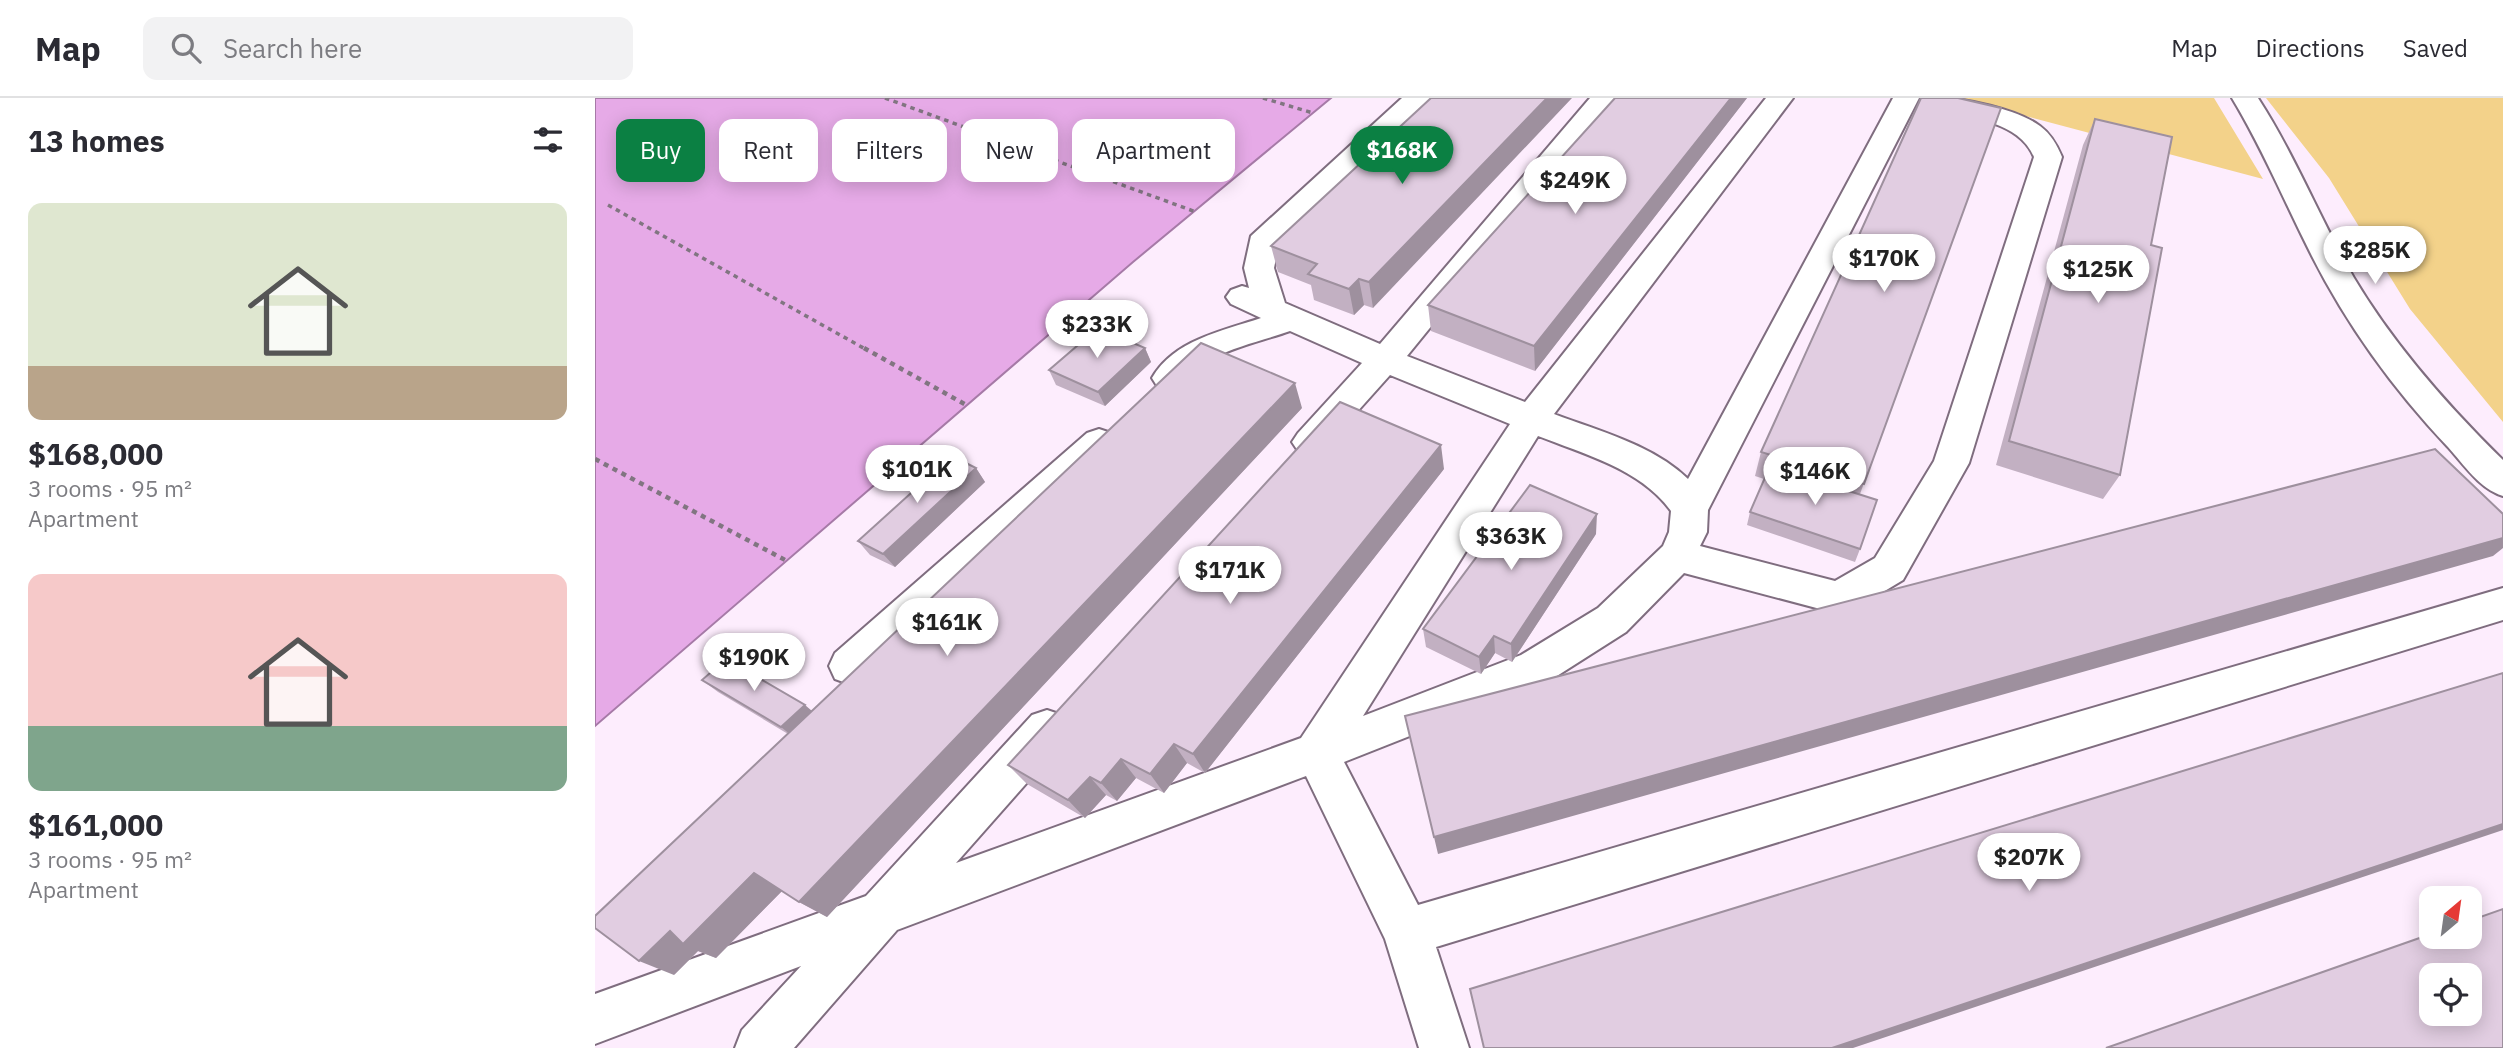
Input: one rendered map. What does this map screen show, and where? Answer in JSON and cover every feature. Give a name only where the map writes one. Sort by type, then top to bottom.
[{"type":"street","points":[[1268,308],[1259,268],[1266,236],[1418,98]]},
{"type":"street","points":[[1290,463],[1385,360],[1604,98]]},
{"type":"street","points":[[1316,752],[1531,419],[1780,98]]},
{"type":"street","points":[[595,1019],[875,918],[1535,668],[1612,620],[1678,556],[1688,532],[1690,510],[1906,98]]},
{"type":"street","points":[[1678,556],[1839,598],[1889,569],[1951,463],[2047,158],[2044,143],[2027,127],[1924,98]]},
{"type":"street","points":[[2245,98],[2267,131],[2339,277],[2368,324],[2414,386],[2462,442],[2503,482]]},
{"type":"street","points":[[1268,308],[1385,360],[1652,470],[1679,491],[1690,510]]},
{"type":"street","points":[[849,667],[1199,351],[1268,308]]},
{"type":"street","points":[[1407,932],[2503,604]]},
{"type":"street","points":[[760,1048],[1073,701]]},
{"type":"street","points":[[1316,752],[1407,932],[1444,1048]]},
{"type":"path","points":[[885,98],[1196,212]]},
{"type":"path","points":[[1263,98],[1313,113]]},
{"type":"path","points":[[608,205],[968,406]]},
{"type":"path","points":[[595,459],[787,561]]},
{"type":"shaded area","points":[[595,98],[1331,98],[1235,178],[1235,119],[1072,119],[1072,182],[1230,182],[1133,262],[595,726]]},
{"type":"shaded area","points":[[1958,98],[2214,98],[2263,179]]},
{"type":"shaded area","points":[[2266,98],[2503,98],[2503,422],[2410,309],[2329,178]]},
{"type":"building","points":[[1431,98],[1547,98],[1369,282],[1359,279],[1349,289],[1308,274],[1317,264],[1271,246]]},
{"type":"building","points":[[1615,98],[1731,98],[1534,346],[1428,305]]},
{"type":"building","points":[[1921,98],[1958,98],[2001,108],[1864,484],[1761,452]]},
{"type":"building","points":[[2095,119],[2172,137],[2151,245],[2162,248],[2120,475],[2009,441]]},
{"type":"building","points":[[1098,328],[1145,348],[1098,392],[1049,370]]},
{"type":"building","points":[[1201,343],[1295,383],[799,902],[754,873],[683,944],[670,931],[639,961],[595,928],[595,916]]},
{"type":"building","points":[[1340,402],[1441,445],[1193,754],[1174,744],[1150,774],[1121,759],[1101,783],[1090,777],[1068,800],[1008,765]]},
{"type":"building","points":[[2435,449],[2503,514],[2503,538],[1434,837],[1405,716]]},
{"type":"building","points":[[952,456],[976,468],[883,554],[858,541]]},
{"type":"building","points":[[1770,466],[1877,500],[1860,549],[1750,512]]},
{"type":"building","points":[[1530,485],[1597,514],[1511,644],[1494,636],[1479,657],[1423,629]]},
{"type":"building","points":[[726,659],[805,705],[781,727],[702,680]]},
{"type":"building","points":[[2503,673],[2503,824],[1832,1048],[1484,1048],[1470,989]]},
{"type":"building","points":[[2503,909],[2503,1048],[2106,1048],[2419,938],[2419,949],[2482,949],[2482,916]]}]
